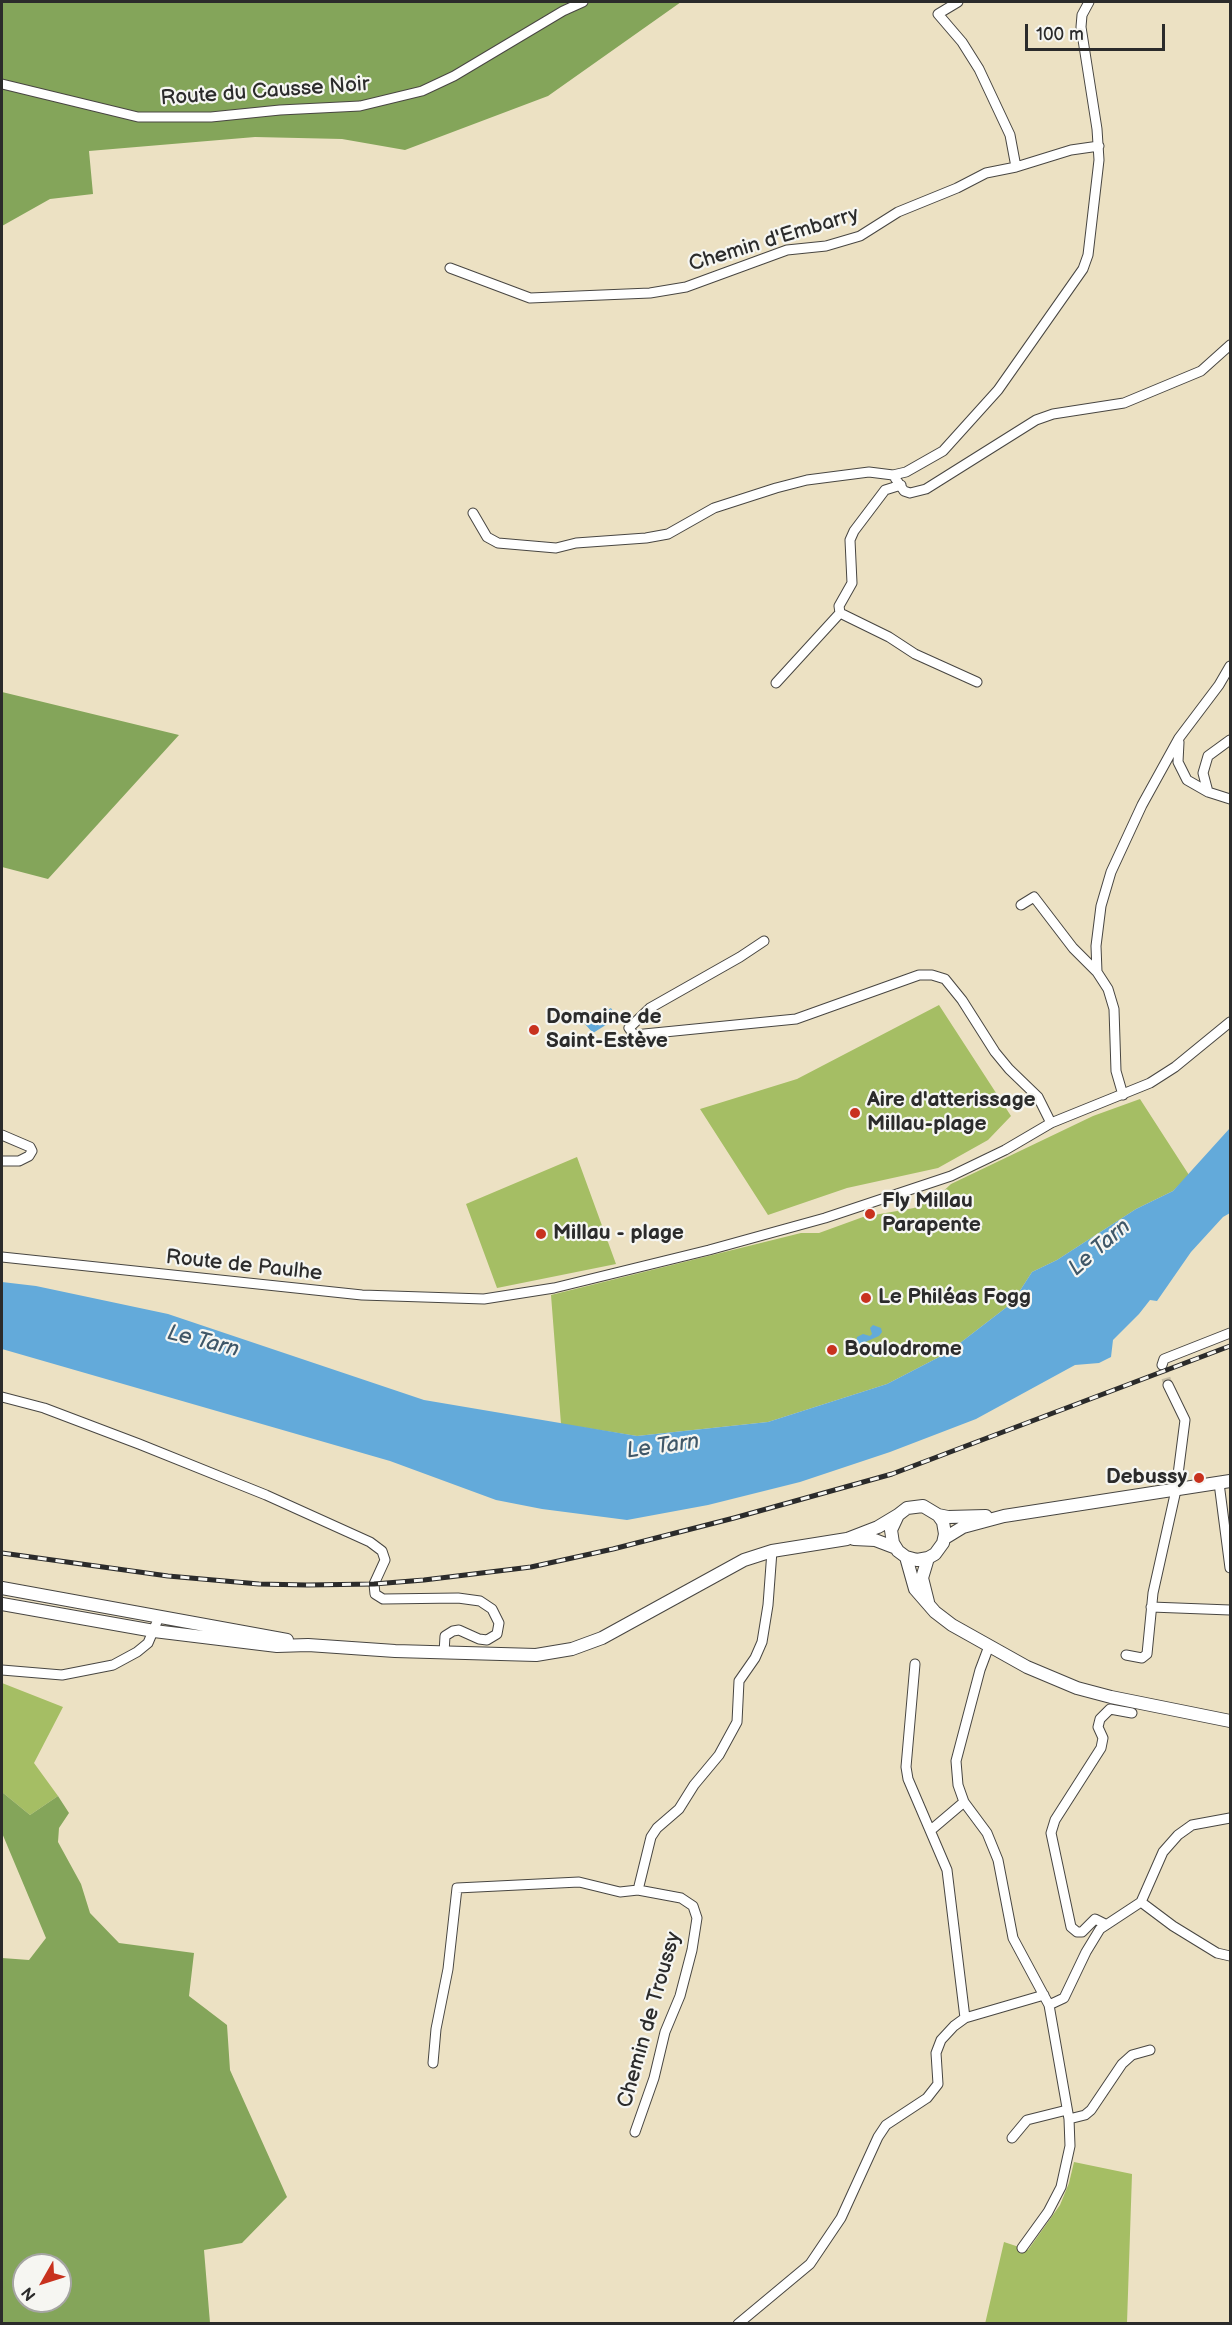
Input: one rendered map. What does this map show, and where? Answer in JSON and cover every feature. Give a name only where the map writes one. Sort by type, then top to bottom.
[{"type":"main road","points":[[945,1538],[963,1527],[1004,1516],[1225,1482]]},
{"type":"main road","points":[[2,1604],[154,1631],[267,1645],[308,1645],[395,1652],[536,1654],[572,1649],[610,1633],[744,1560],[772,1551],[847,1539],[875,1540],[896,1548],[906,1557],[917,1560],[928,1558],[939,1550],[945,1538],[945,1528],[938,1515],[930,1509],[918,1506],[907,1508],[878,1527],[847,1539]]},
{"type":"main road","points":[[896,1548],[891,1530],[897,1515]]},
{"type":"main road","points":[[938,1515],[1004,1516]]},
{"type":"main road","points":[[906,1557],[915,1589],[946,1621],[1035,1671],[1077,1688],[1230,1721]]},
{"type":"main road","points":[[928,1558],[922,1578],[928,1604]]},
{"type":"main road","points":[[2,1588],[308,1645]]},
{"type":"street","name":"Route du Causse Noir","points":[[2,84],[138,117],[211,117],[280,110],[360,106],[422,91],[454,76],[563,11],[583,2]]},
{"type":"street","points":[[958,2],[938,14],[962,42],[979,69],[1010,135],[1016,167]]},
{"type":"street","points":[[474,513],[487,537],[498,543],[556,548],[576,543],[668,534],[714,508],[807,480],[869,472],[893,475],[906,472],[943,451],[998,390],[1075,283],[1088,255],[1099,160],[1099,146],[1082,42],[1082,15],[1089,2]]},
{"type":"street","name":"Chemin d'Embarry","points":[[450,268],[530,298],[650,293],[686,287],[787,250],[826,246],[860,236],[898,212],[957,188],[986,173],[1016,167],[1071,150],[1099,146]]},
{"type":"street","points":[[893,475],[904,491],[910,493],[926,489],[1036,420],[1053,414],[1124,404],[1190,377],[1211,364],[1230,345]]},
{"type":"street","points":[[840,613],[839,606],[852,583],[850,540],[854,531],[885,490],[901,485]]},
{"type":"street","points":[[840,613],[890,637],[915,654],[977,682]]},
{"type":"street","points":[[776,683],[840,613]]},
{"type":"street","points":[[1097,972],[1095,946],[1111,872],[1142,805],[1179,738],[1219,685],[1230,666]]},
{"type":"street","points":[[1179,738],[1178,762],[1187,780],[1208,792],[1230,799]]},
{"type":"street","points":[[1208,792],[1203,772],[1208,756],[1230,740]]},
{"type":"street","points":[[1021,905],[1034,897],[1073,948],[1097,972],[1108,989],[1114,1009],[1116,1071],[1123,1095]]},
{"type":"street","points":[[764,941],[650,1008],[629,1028],[634,1035],[796,1019],[816,1014],[919,975],[932,975],[945,979],[962,1000],[995,1052],[1038,1097],[1051,1123]]},
{"type":"street","name":"Route de Paulhe","points":[[2,1257],[321,1292],[420,1298],[484,1299],[554,1288],[825,1218],[897,1196],[970,1169],[1051,1123],[1149,1083],[1174,1067],[1230,1022]]},
{"type":"street","points":[[2,1135],[30,1147],[32,1151],[29,1156],[19,1161],[2,1161]]},
{"type":"street","points":[[1162,1365],[1164,1359],[1230,1333]]},
{"type":"street","points":[[1126,1655],[1142,1658],[1147,1654],[1151,1607],[1176,1490],[1185,1420],[1168,1385]]},
{"type":"street","points":[[2,1397],[44,1408],[139,1444],[266,1495],[370,1542],[382,1551],[385,1560],[375,1584],[375,1594],[383,1599],[458,1598],[480,1601],[492,1608],[499,1623],[497,1634],[487,1640],[459,1630],[453,1631],[445,1636],[444,1653]]},
{"type":"street","points":[[1225,1482],[1230,1568]]},
{"type":"street","points":[[434,2063],[436,2029],[448,1969],[457,1888],[579,1882],[620,1892],[638,1890],[651,1837],[657,1828],[679,1809],[694,1785],[719,1755],[737,1722],[739,1681],[755,1658],[762,1642],[768,1605],[772,1551]]},
{"type":"street","points":[[1151,1607],[1230,1610]]},
{"type":"street","points":[[2,1670],[62,1674],[113,1665],[148,1643],[159,1617]]},
{"type":"street","points":[[128,1626],[148,1643]]},
{"type":"street","points":[[989,1646],[980,1670],[956,1761],[958,1785],[964,1802],[987,1833],[998,1860],[1014,1938],[1049,2005],[1068,2115],[1070,2146],[1061,2187],[1048,2212],[1022,2248]]},
{"type":"street","points":[[915,1664],[906,1767],[908,1779],[947,1870],[965,2018]]},
{"type":"street","points":[[1105,1924],[1095,1919],[1082,1932],[1077,1932],[1071,1927],[1052,1833],[1055,1820],[1101,1748],[1102,1738],[1098,1727],[1100,1719],[1110,1709],[1132,1713]]},
{"type":"street","points":[[931,1830],[964,1802]]},
{"type":"street","points":[[1049,2005],[1064,1998],[1086,1952],[1105,1924],[1141,1902],[1163,1852],[1178,1835],[1192,1825],[1230,1818]]},
{"type":"street","name":"Chemin de Troussy","points":[[635,2132],[654,2078],[665,2032],[680,1996],[692,1950],[697,1918],[693,1906],[681,1898],[638,1890]]},
{"type":"street","points":[[1141,1902],[1173,1926],[1217,1953],[1230,1956]]},
{"type":"street","points":[[738,2324],[810,2264],[841,2218],[878,2137],[886,2125],[927,2098],[938,2084],[936,2053],[941,2040],[965,2018],[1044,1995]]},
{"type":"street","points":[[1012,2138],[1027,2120],[1085,2115],[1091,2110],[1122,2064],[1132,2055],[1150,2050]]},
{"type":"green space","points":[[2,2],[681,2],[548,96],[405,150],[342,139],[255,137],[89,151],[93,194],[50,199],[2,226]]},
{"type":"green space","points":[[2,692],[179,735],[48,879],[2,867]]},
{"type":"green space","name":"Aire d'atterissage Millau-plage","points":[[939,1005],[1011,1116],[988,1140],[938,1168],[847,1188],[768,1215],[700,1109],[797,1079]]},
{"type":"green space","points":[[1140,1099],[1189,1175],[1173,1191],[1136,1209],[1057,1260],[1032,1272],[1012,1303],[947,1353],[887,1384],[768,1422],[637,1436],[561,1424],[551,1295],[801,1233],[819,1233],[863,1217],[914,1208],[938,1196],[951,1184],[1093,1116]]},
{"type":"green space","name":"Millau - plage","points":[[577,1157],[616,1264],[497,1288],[466,1204]]},
{"type":"green space","points":[[2,1683],[63,1707],[34,1763],[58,1796],[30,1815],[2,1792]]},
{"type":"green space","points":[[2,1792],[30,1815],[58,1796],[69,1813],[59,1828],[58,1842],[81,1884],[90,1913],[119,1943],[194,1953],[189,1996],[227,2025],[230,2070],[287,2197],[242,2243],[204,2250],[210,2323],[2,2323],[2,1958],[29,1960],[46,1938],[2,1833]]},
{"type":"green space","points":[[1074,2162],[1132,2174],[1127,2323],[985,2324],[1004,2242],[1028,2250],[1060,2205]]},
{"type":"water","points":[[611,1008],[617,1018],[593,1033],[584,1023],[584,1016],[589,1012],[602,1013]]},
{"type":"water","name":"Le Tarn","points":[[1230,1128],[1230,1213],[1223,1217],[1191,1252],[1157,1301],[1150,1300],[1113,1340],[1111,1357],[1099,1363],[1075,1365],[976,1419],[890,1452],[800,1482],[708,1505],[627,1520],[542,1509],[496,1500],[390,1461],[2,1349],[2,1282],[36,1286],[168,1314],[424,1400],[637,1436],[768,1422],[887,1384],[947,1353],[1012,1303],[1032,1272],[1057,1260],[1136,1209],[1173,1191]]},
{"type":"water","points":[[873,1325],[881,1328],[882,1332],[879,1336],[863,1343],[868,1347],[879,1344],[884,1353],[873,1357],[868,1354],[863,1356],[856,1342],[857,1337],[863,1334],[870,1336],[872,1334],[870,1328]]},
{"type":"tunnel","points":[[1162,1365],[1168,1385]]},
{"type":"railway","points":[[2,1553],[168,1576],[259,1584],[374,1584],[531,1567],[734,1518],[892,1474],[1230,1346]]},
{"type":"place","name":"Domaine de Saint-Estève","points":[[534,1030]]},
{"type":"place","name":"Aire d'atterissage Millau-plage","points":[[855,1113]]},
{"type":"place","name":"Fly Millau Parapente","points":[[870,1214]]},
{"type":"place","name":"Millau - plage","points":[[541,1234]]},
{"type":"place","name":"Le Philéas Fogg","points":[[866,1298]]},
{"type":"place","name":"Boulodrome","points":[[832,1350]]},
{"type":"place","name":"Debussy","points":[[1199,1478]]}]
